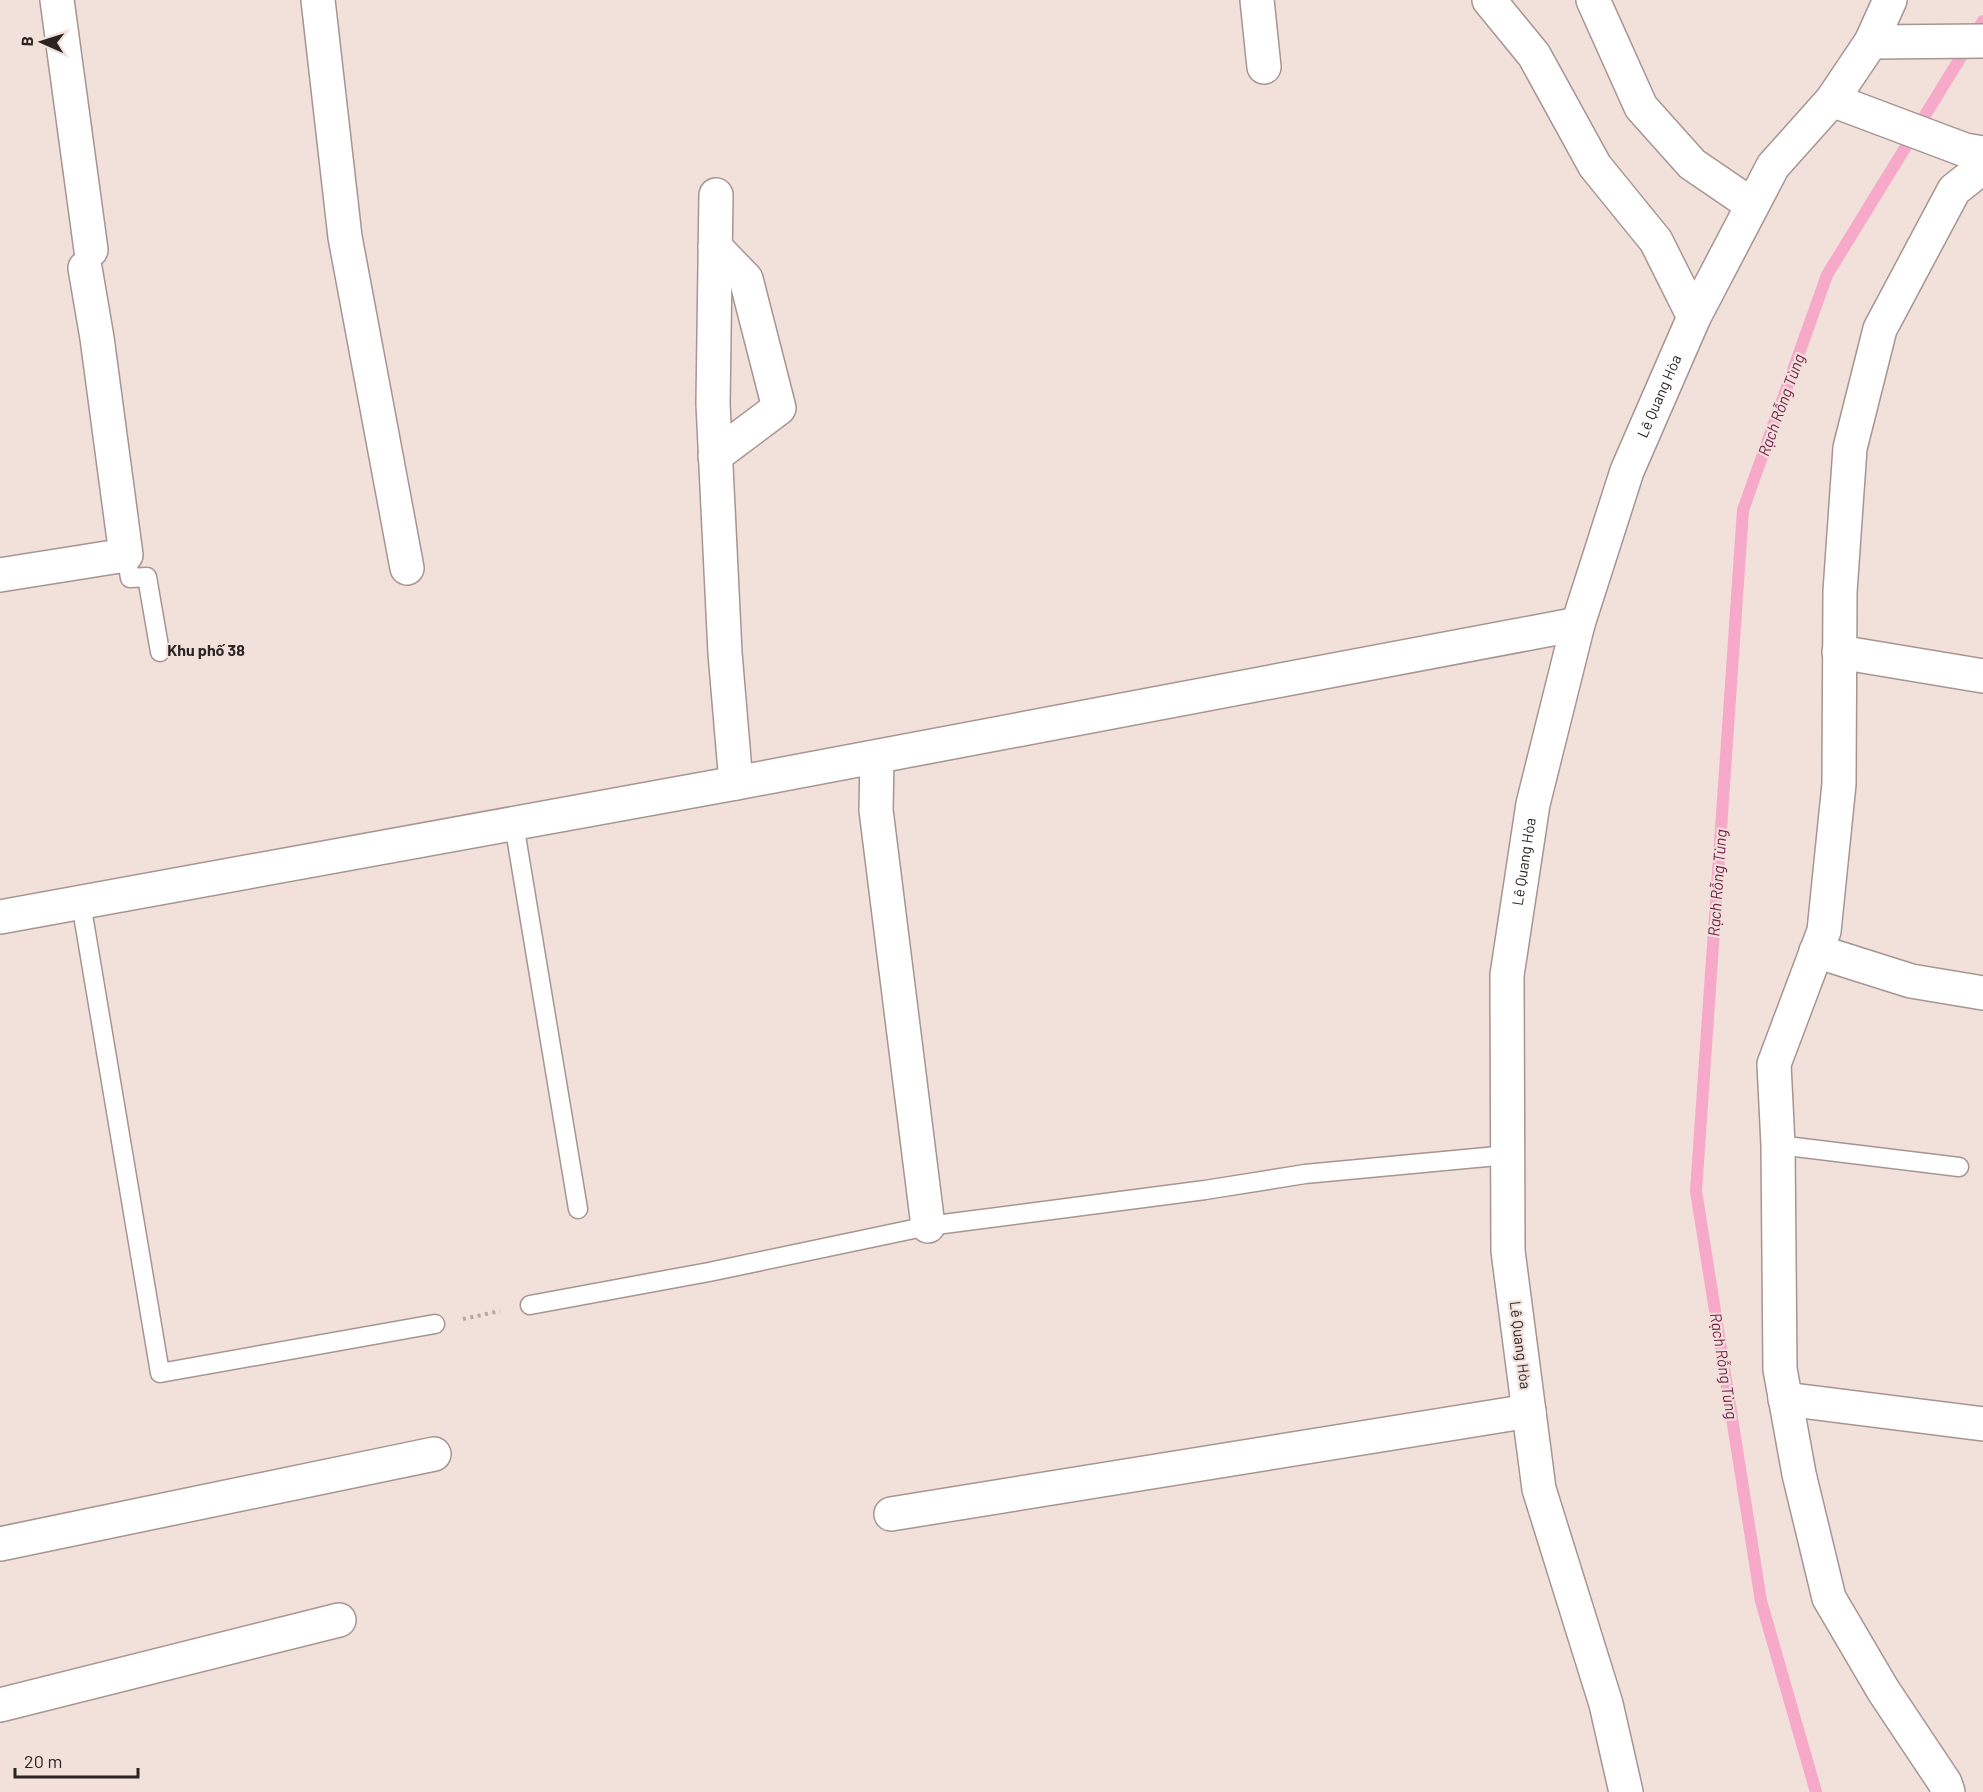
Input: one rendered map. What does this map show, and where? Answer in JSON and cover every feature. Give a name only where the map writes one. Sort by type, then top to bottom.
[{"type":"street","points":[[0,574],[126,555],[97,339],[57,0]]},
{"type":"street","points":[[318,0],[345,237],[407,568]]},
{"type":"street","points":[[1257,0],[1264,67]]},
{"type":"street","points":[[1489,0],[1534,55],[1595,166],[1656,241],[1694,317]]},
{"type":"street","points":[[1593,0],[1641,106],[1692,164],[1752,205]]},
{"type":"street","name":"Lê Quang Hòa","points":[[1626,1792],[1606,1704],[1539,1489],[1508,1251],[1507,975],[1533,804],[1578,624],[1627,471],[1694,317],[1773,166],[1846,105],[1890,0]]},
{"type":"street","points":[[1871,42],[1983,41]]},
{"type":"street","points":[[1846,105],[1977,157],[1954,190],[1880,329],[1850,448],[1840,592],[1839,784],[1824,931],[1774,1064],[1778,1145],[1780,1369],[1799,1474],[1829,1599],[1883,1690],[1945,1783],[1948,1792]]},
{"type":"street","points":[[716,195],[712,404],[725,653],[736,783]]},
{"type":"street","points":[[715,247],[746,279],[778,408],[715,456]]},
{"type":"street","points":[[0,917],[877,757],[1578,624]]},
{"type":"street","points":[[1839,652],[1983,676]]},
{"type":"street","points":[[877,757],[876,810],[928,1226]]},
{"type":"street","points":[[1816,951],[1911,981],[1983,993]]},
{"type":"street","points":[[1785,1399],[1983,1425]]},
{"type":"street","points":[[891,1514],[1529,1411]]},
{"type":"street","points":[[0,1544],[434,1454]]},
{"type":"street","points":[[0,1705],[339,1620]]},
{"type":"lane","points":[[126,555],[130,578],[147,577],[160,652]]},
{"type":"lane","points":[[514,824],[578,1209]]},
{"type":"lane","points":[[81,903],[160,1373],[435,1324]]},
{"type":"lane","points":[[1778,1145],[1959,1167]]},
{"type":"lane","points":[[530,1305],[709,1272],[928,1226],[1205,1190],[1305,1174],[1508,1155]]},
{"type":"path","points":[[435,1324],[530,1305]]},
{"type":"waterway","name":"Rạch Rỗng Tùng","points":[[1816,1792],[1761,1601],[1696,1191],[1743,510],[1827,275],[1983,21]]},
{"type":"district","name":"Khu phố 38","points":[[206,650]]}]
